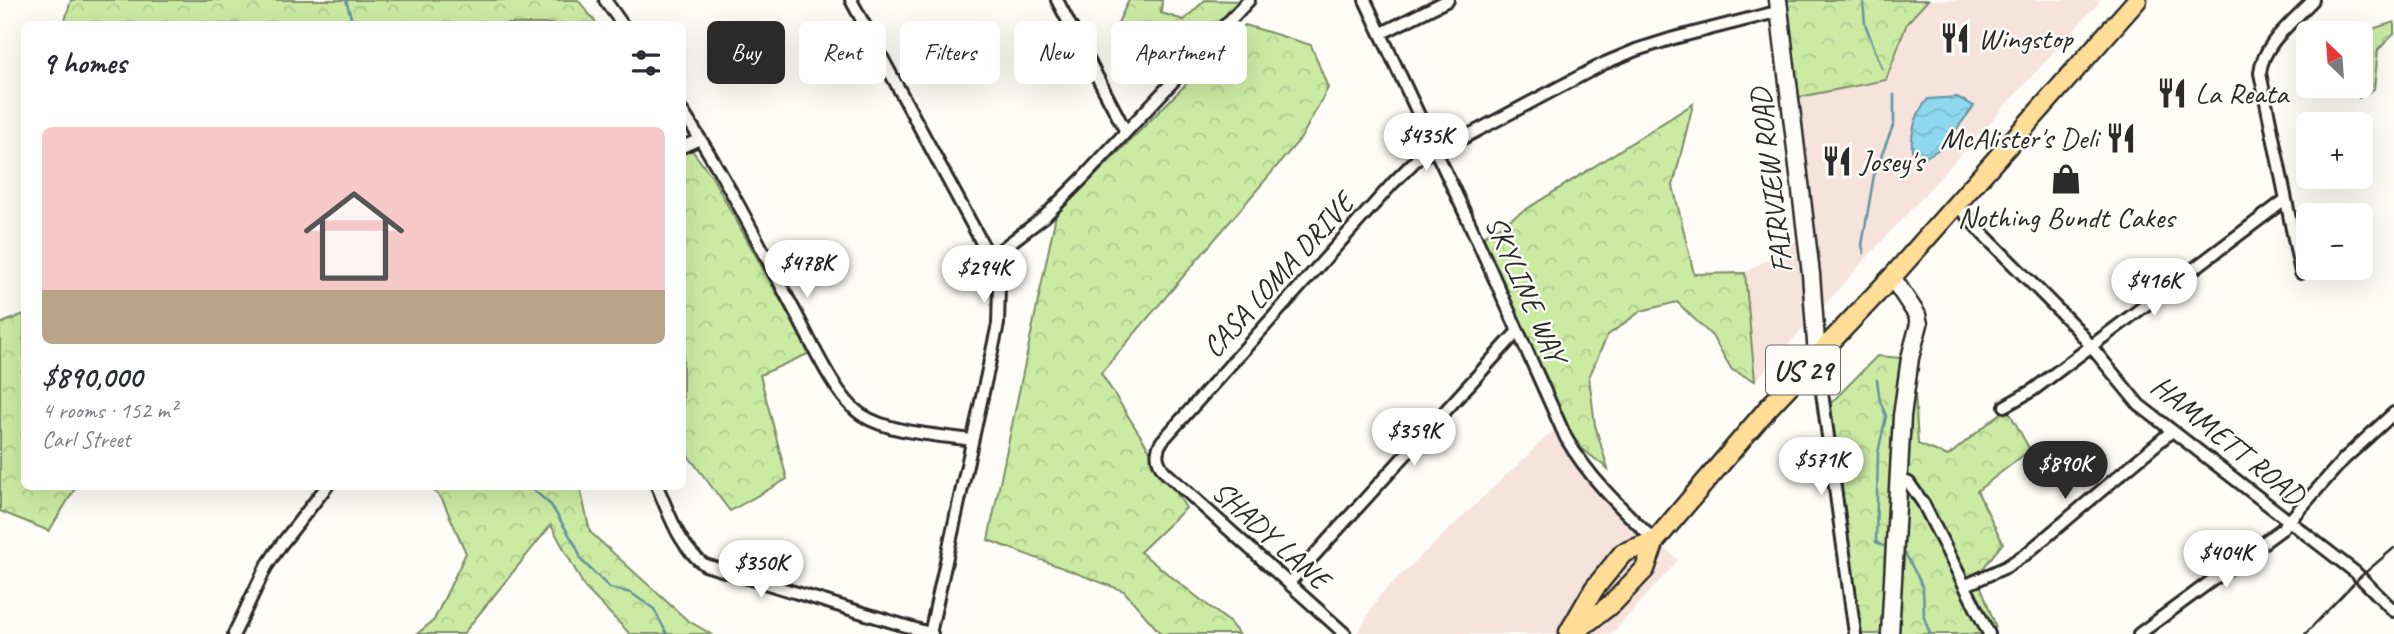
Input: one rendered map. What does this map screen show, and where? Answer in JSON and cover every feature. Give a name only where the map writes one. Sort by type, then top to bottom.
[{"type":"main road","name":"US 29","points":[[1570,634],[1614,602],[1645,569],[1655,541],[1769,407],[1892,276],[2137,0]]},
{"type":"main road","name":"US 29","points":[[1570,634],[1594,589],[1623,554],[1655,541]]},
{"type":"street","points":[[605,0],[620,21]]},
{"type":"street","points":[[659,490],[683,543],[694,558],[705,565],[931,634],[1000,314],[999,286],[990,258],[851,0]]},
{"type":"street","points":[[1056,0],[1126,132]]},
{"type":"street","points":[[990,258],[1044,217],[1249,0]]},
{"type":"street","name":"SKYLINE WAY","points":[[1365,0],[1576,454],[1620,508],[1655,541]]},
{"type":"street","points":[[1382,33],[1448,0]]},
{"type":"street","points":[[2296,250],[2260,81],[2260,66],[2269,47],[2313,0]]},
{"type":"street","name":"CASA LOMA DRIVE","points":[[1166,473],[1160,467],[1157,456],[1162,441],[1419,157],[1636,50],[1779,5]]},
{"type":"street","name":"FAIRVIEW ROAD","points":[[1779,5],[1811,274],[1817,356]]},
{"type":"street","points":[[686,117],[849,405],[862,416],[879,423],[971,440]]},
{"type":"street","points":[[686,145],[700,139]]},
{"type":"street","points":[[2005,406],[2034,390],[2285,200]]},
{"type":"street","name":"HAMMETT ROAD","points":[[1956,204],[2091,346],[2139,405],[2355,572],[2394,611]]},
{"type":"street","points":[[1890,634],[1904,393],[1919,324],[1915,312],[1892,276]]},
{"type":"street","points":[[1289,583],[1518,331]]},
{"type":"street","points":[[1817,356],[1855,634]]},
{"type":"street","points":[[2139,634],[2282,529],[2344,459],[2394,413]]},
{"type":"street","points":[[1966,585],[2007,567],[2026,554],[2172,430]]},
{"type":"street","name":"SHADY LANE","points":[[1166,473],[1345,634]]},
{"type":"street","points":[[1899,479],[1909,483],[1923,503],[1989,634]]},
{"type":"street","points":[[233,634],[271,559],[324,490]]},
{"type":"shaded area","points":[[1928,0],[2101,0],[1755,381],[1745,273],[1809,233],[1794,98],[1886,80],[1907,22]]},
{"type":"shaded area","points":[[1556,428],[1635,523],[1678,560],[1612,634],[1357,634],[1380,595]]},
{"type":"green space","points":[[71,0],[578,0],[595,21],[65,21]]},
{"type":"green space","points":[[1129,0],[1162,0],[1161,13],[1184,20],[1205,0],[1241,1],[1219,21],[1119,21]]},
{"type":"green space","points":[[1777,0],[1928,0],[1907,23],[1886,80],[1794,98]]},
{"type":"green space","points":[[2394,22],[2394,34],[2378,50],[2373,90],[2373,29]]},
{"type":"green space","points":[[1247,26],[1311,45],[1328,88],[1301,138],[1101,373],[1186,508],[1140,552],[1229,622],[1239,634],[1161,634],[1124,591],[988,540],[1056,215],[1186,84],[1247,84]]},
{"type":"green space","points":[[1693,104],[1673,186],[1694,274],[1745,273],[1755,381],[1732,370],[1712,336],[1677,302],[1641,311],[1607,336],[1589,377],[1595,425],[1608,469],[1556,428],[1476,241]]},
{"type":"green space","points":[[686,142],[712,177],[810,353],[760,375],[787,479],[730,511],[686,453]]},
{"type":"green space","points":[[21,315],[21,490],[74,490],[49,531],[0,511],[0,324]]},
{"type":"green space","points":[[1877,356],[1913,359],[1918,444],[1948,456],[2007,408],[2030,450],[1977,491],[2003,543],[1977,576],[1996,627],[1983,634],[1860,634],[1828,406]]},
{"type":"green space","points":[[434,490],[581,490],[590,532],[687,620],[711,634],[630,634],[585,588],[551,525],[463,634],[417,634],[434,620],[466,553],[443,501]]},
{"type":"water","points":[[1957,97],[1974,106],[1943,147],[1924,158],[1913,156],[1914,126],[1923,105],[1928,99]]},
{"type":"waterway","points":[[346,0],[352,21]]},
{"type":"waterway","points":[[1863,0],[1865,24],[1882,68]]},
{"type":"waterway","points":[[1864,253],[1862,245],[1874,175],[1894,123],[1894,95]]},
{"type":"waterway","points":[[1877,380],[1880,401],[1886,416],[1878,453],[1876,542],[1883,546]]},
{"type":"waterway","points":[[534,490],[551,505],[582,561],[610,588],[631,593],[654,609],[667,634]]},
{"type":"waterway","points":[[1905,553],[1923,587],[1924,617],[1930,634]]},
{"type":"railway","points":[[2305,634],[2360,577],[2394,548]]},
{"type":"place","name":"Wingstop","points":[[1955,38]]},
{"type":"place","name":"La Reata","points":[[2172,93]]},
{"type":"place","name":"McAlister's Deli","points":[[2121,138]]},
{"type":"place","name":"Josey's","points":[[1837,161]]},
{"type":"place","name":"Nothing Bundt Cakes","points":[[2066,179]]}]
